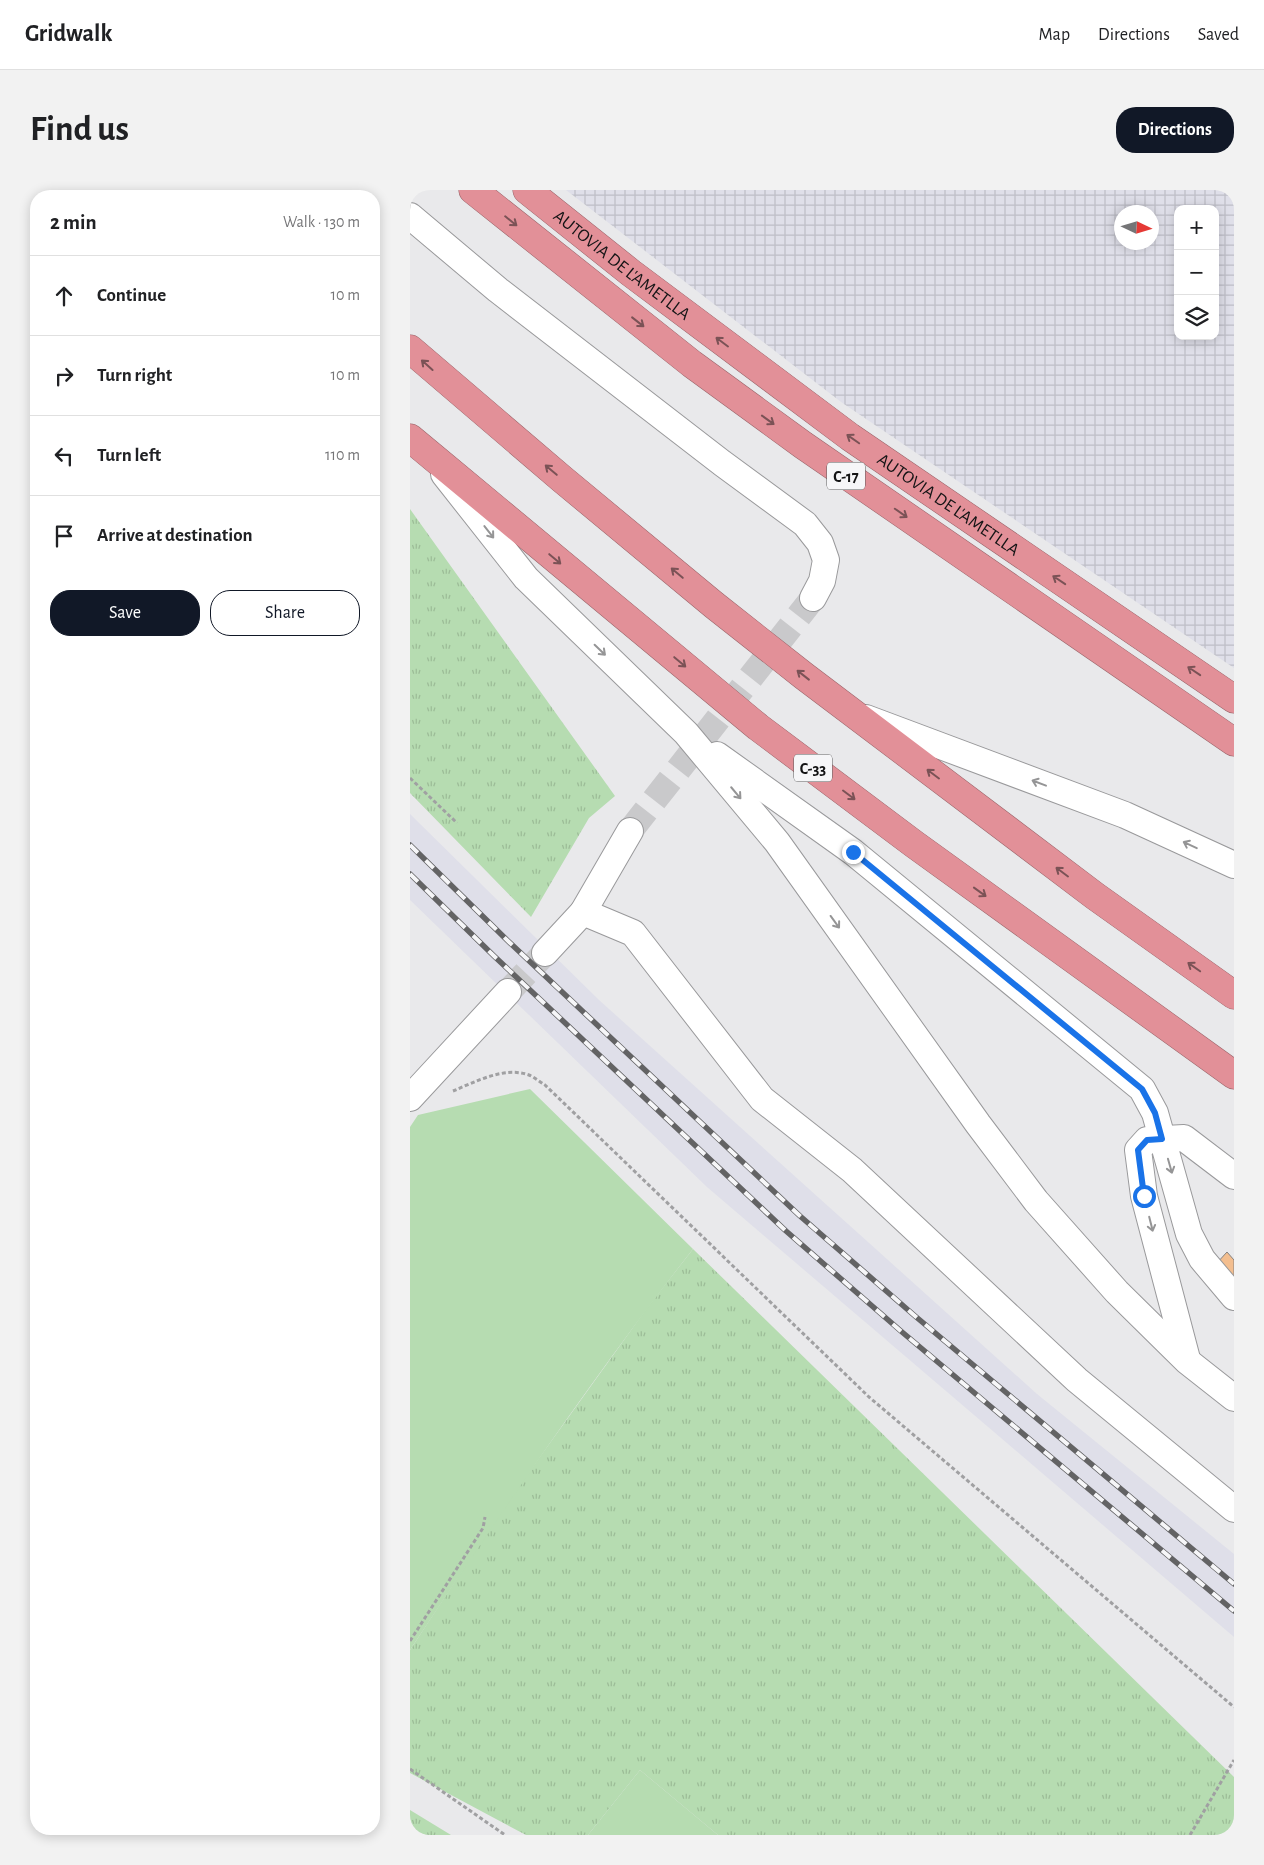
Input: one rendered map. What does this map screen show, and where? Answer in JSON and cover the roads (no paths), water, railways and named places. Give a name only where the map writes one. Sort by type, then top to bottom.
[{"type":"highway","name":"C-17","points":[[473,190],[692,364],[803,446],[1234,742]]},
{"type":"highway","name":"AUTOVIA DE L'AMETLLA","points":[[528,190],[631,273],[850,437],[1234,699]]},
{"type":"highway","points":[[410,349],[714,605],[853,714],[1095,896],[1234,995]]},
{"type":"highway","name":"C-33","points":[[418,445],[758,727],[914,844],[1234,1075]]},
{"type":"street","points":[[410,216],[514,302],[670,424],[805,524],[820,543],[826,560],[822,581],[813,598]]},
{"type":"street","name":"C-33","points":[[418,445],[526,578],[686,733],[777,842],[978,1124],[1036,1201],[1117,1292],[1187,1361],[1234,1398]]},
{"type":"street","points":[[853,714],[1125,815],[1234,865]]},
{"type":"street","points":[[686,733],[853,852],[1142,1089],[1155,1113],[1189,1234],[1202,1259],[1234,1297]]},
{"type":"street","points":[[545,952],[583,912],[630,831]]},
{"type":"street","points":[[583,912],[633,932],[762,1099],[852,1170],[1077,1380],[1234,1509]]},
{"type":"street","points":[[410,1098],[508,992]]},
{"type":"street","points":[[1187,1361],[1144,1196],[1138,1150],[1147,1140],[1184,1138],[1234,1176]]},
{"type":"tunnel","points":[[630,831],[813,598]]},
{"type":"tunnel","points":[[508,992],[545,953]]},
{"type":"railway","points":[[410,845],[508,941],[800,1216],[915,1316],[1234,1584]]},
{"type":"railway","points":[[410,874],[494,956],[786,1231],[902,1332],[1234,1611]]}]
